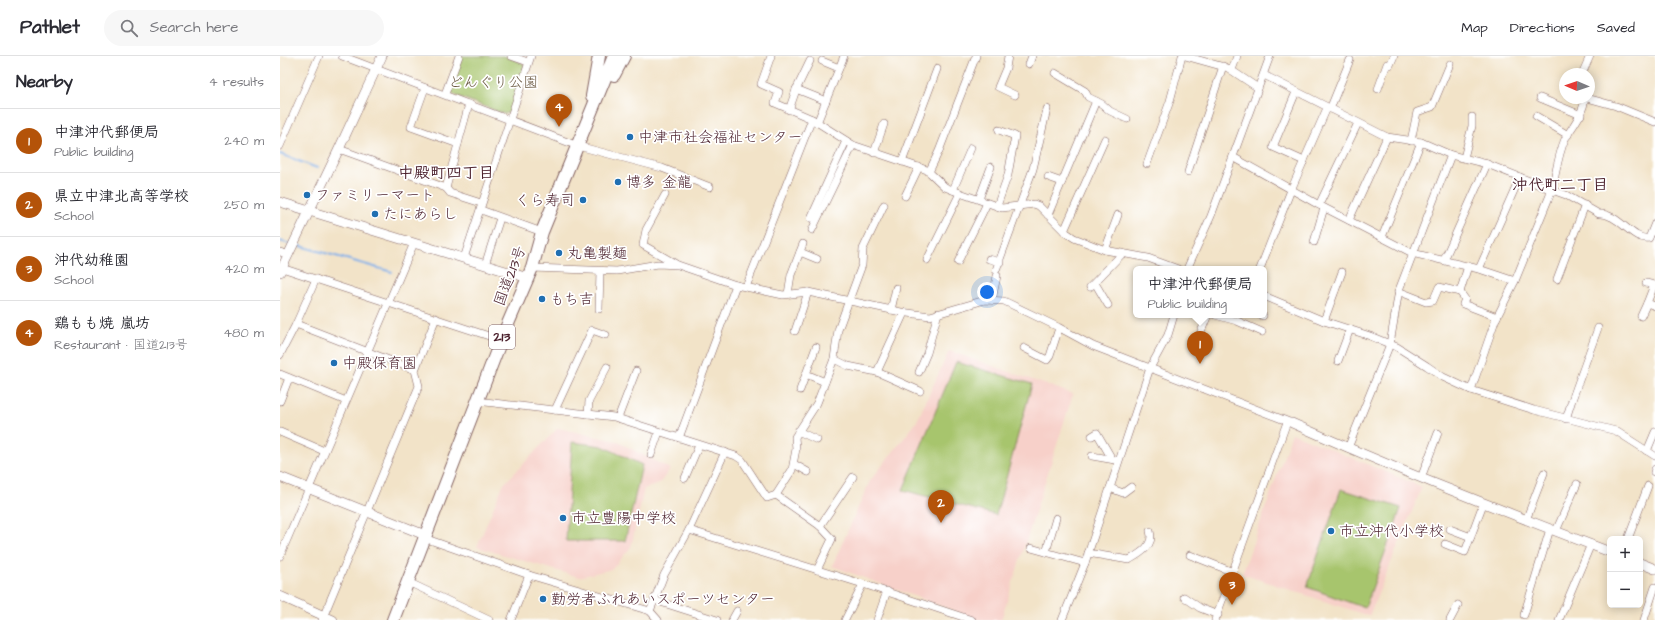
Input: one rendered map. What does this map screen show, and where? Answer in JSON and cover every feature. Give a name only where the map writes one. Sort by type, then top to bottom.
[{"type":"highway","points":[[578,146],[594,90],[599,56]]},
{"type":"highway","name":"国道213号","points":[[393,620],[501,340],[530,273],[542,232],[614,56]]},
{"type":"highway","points":[[593,109],[602,104],[618,66],[624,56]]},
{"type":"street","points":[[280,144],[319,56]]},
{"type":"street","points":[[342,56],[425,88],[510,118],[578,146],[662,168],[710,187]]},
{"type":"street","points":[[382,56],[309,212],[284,254],[281,270],[316,279],[501,340]]},
{"type":"street","points":[[445,94],[459,56]]},
{"type":"street","points":[[464,258],[529,59],[512,56]]},
{"type":"street","points":[[771,56],[760,84],[779,92],[775,103],[814,121],[853,146],[920,167],[929,172],[946,187],[987,203],[1008,208],[1034,204],[1039,206],[1074,238],[1105,250],[1148,258],[1170,266]]},
{"type":"street","points":[[746,287],[814,121],[826,101],[844,56]]},
{"type":"street","points":[[929,172],[939,151],[976,56]]},
{"type":"street","points":[[1008,56],[1006,68],[998,87],[1015,95]]},
{"type":"street","points":[[1029,64],[1032,56]]},
{"type":"street","points":[[1146,164],[1170,102],[1183,56],[1202,58],[1223,66],[1232,70],[1258,88]]},
{"type":"street","points":[[1232,70],[1237,56]]},
{"type":"street","points":[[1188,266],[1211,216],[1223,180],[1233,158],[1258,88],[1264,76],[1270,56]]},
{"type":"street","points":[[1378,89],[1387,64],[1390,65],[1394,56]]},
{"type":"street","points":[[1585,68],[1590,56]]},
{"type":"street","points":[[1261,266],[1291,190],[1350,60]]},
{"type":"street","points":[[789,110],[796,89],[810,61]]},
{"type":"street","points":[[822,61],[839,68]]},
{"type":"street","points":[[1411,141],[1417,112],[1432,107],[1450,64]]},
{"type":"street","points":[[1188,172],[1223,66]]},
{"type":"street","points":[[902,162],[937,69]]},
{"type":"street","points":[[1055,73],[1085,91],[1088,97],[1122,119]]},
{"type":"street","points":[[1264,76],[1387,137],[1421,142],[1451,155],[1487,164],[1566,195],[1599,214],[1616,218],[1636,235],[1644,239],[1649,238],[1655,223]]},
{"type":"street","points":[[425,88],[411,127],[458,144]]},
{"type":"street","points":[[796,89],[826,101]]},
{"type":"street","points":[[1296,92],[1273,147],[1304,161]]},
{"type":"street","points":[[1540,98],[1581,115]]},
{"type":"street","points":[[1595,100],[1616,106],[1655,122]]},
{"type":"street","points":[[1048,215],[1096,101]]},
{"type":"street","points":[[446,188],[469,104]]},
{"type":"street","points":[[1471,390],[1497,317],[1515,281],[1552,190],[1560,151],[1581,115],[1584,104]]},
{"type":"street","points":[[992,300],[996,273],[1033,169],[1047,109]]},
{"type":"street","points":[[1536,116],[1568,135]]},
{"type":"street","points":[[1464,158],[1472,126],[1472,117]]},
{"type":"street","points":[[1314,242],[1321,206],[1358,123]]},
{"type":"street","points":[[874,153],[884,124]]},
{"type":"street","points":[[997,206],[1008,175],[1015,136],[999,130]]},
{"type":"street","points":[[1349,220],[1387,137]]},
{"type":"street","points":[[1064,230],[1105,139]]},
{"type":"street","points":[[811,218],[846,141]]},
{"type":"street","points":[[1382,237],[1421,142]]},
{"type":"street","points":[[812,230],[853,146]]},
{"type":"street","points":[[953,190],[971,148]]},
{"type":"street","points":[[339,149],[446,188],[450,193],[481,206],[500,218],[542,232]]},
{"type":"street","points":[[1348,448],[1390,344],[1398,291],[1451,155]]},
{"type":"street","points":[[1233,158],[1412,253],[1480,269],[1515,281]]},
{"type":"street","points":[[1444,260],[1487,164]]},
{"type":"street","points":[[905,196],[920,167]]},
{"type":"street","points":[[979,199],[991,167]]},
{"type":"street","points":[[1048,177],[1062,182]]},
{"type":"street","points":[[1480,269],[1520,177]]},
{"type":"street","points":[[927,260],[960,193]]},
{"type":"street","points":[[665,195],[646,230],[643,245],[678,265],[736,285],[783,295],[808,292],[904,313],[930,316],[985,300],[1004,301],[1093,346],[1290,422],[1348,448],[1483,504],[1607,551]]},
{"type":"street","points":[[280,202],[485,265],[530,273],[616,271],[658,264],[678,265]]},
{"type":"street","points":[[958,262],[987,203]]},
{"type":"street","points":[[477,401],[618,418],[736,456],[742,460],[767,498],[776,495],[792,470],[794,464],[796,448],[795,437],[817,403],[834,359],[838,330],[862,265],[863,249],[884,205]]},
{"type":"street","points":[[1557,279],[1585,205]]},
{"type":"street","points":[[1105,250],[1118,215]]},
{"type":"street","points":[[485,265],[500,218]]},
{"type":"street","points":[[280,556],[414,243]]},
{"type":"street","points":[[788,294],[791,275],[803,244]]},
{"type":"street","points":[[800,252],[817,259]]},
{"type":"street","points":[[1108,305],[1092,285],[1122,254]]},
{"type":"street","points":[[989,259],[1000,262]]},
{"type":"street","points":[[1460,292],[1468,266]]},
{"type":"street","points":[[599,309],[600,271]]},
{"type":"street","points":[[1324,321],[1342,272]]},
{"type":"street","points":[[280,355],[316,279]]},
{"type":"street","points":[[1641,316],[1654,285],[1646,283]]},
{"type":"street","points":[[679,438],[736,285]]},
{"type":"street","points":[[1398,291],[1426,302],[1433,301],[1439,286],[1460,292],[1465,299],[1463,304],[1497,317]]},
{"type":"street","points":[[891,310],[896,288]]},
{"type":"street","points":[[795,331],[808,292]]},
{"type":"street","points":[[1267,297],[1324,321],[1390,344],[1415,358],[1443,377],[1471,390],[1566,419],[1616,431],[1655,456]]},
{"type":"street","points":[[1647,303],[1655,306]]},
{"type":"street","points":[[877,372],[904,313]]},
{"type":"street","points":[[919,372],[927,353],[938,313]]},
{"type":"street","points":[[323,618],[419,386],[414,370],[436,318]]},
{"type":"street","points":[[1062,620],[1088,553],[1110,488],[1116,460],[1150,368],[1168,335],[1173,318]]},
{"type":"street","points":[[1200,334],[1207,318]]},
{"type":"street","points":[[1226,318],[1262,332]]},
{"type":"street","points":[[296,324],[414,370]]},
{"type":"street","points":[[1024,348],[1048,360],[1059,328]]},
{"type":"street","points":[[1566,419],[1598,328]]},
{"type":"street","points":[[1338,361],[1350,329]]},
{"type":"street","points":[[555,410],[592,330],[606,335]]},
{"type":"street","points":[[800,390],[816,347]]},
{"type":"street","points":[[834,359],[848,366],[877,372],[920,391]]},
{"type":"street","points":[[588,414],[589,401],[607,367]]},
{"type":"street","points":[[618,418],[636,371]]},
{"type":"street","points":[[280,374],[346,401]]},
{"type":"street","points":[[806,374],[825,382]]},
{"type":"street","points":[[280,401],[289,378]]},
{"type":"street","points":[[1184,597],[1218,618],[1233,572],[1290,422]]},
{"type":"street","points":[[280,432],[324,451]]},
{"type":"street","points":[[650,455],[659,432]]},
{"type":"street","points":[[798,432],[817,440]]},
{"type":"street","points":[[1647,451],[1655,432]]},
{"type":"street","points":[[1092,436],[1097,433],[1116,460]]},
{"type":"street","points":[[1421,478],[1438,433]]},
{"type":"street","points":[[685,478],[699,445]]},
{"type":"street","points":[[650,610],[664,575],[689,530],[725,452]]},
{"type":"street","points":[[1092,456],[1116,460]]},
{"type":"street","points":[[794,464],[808,472]]},
{"type":"street","points":[[1526,520],[1544,473]]},
{"type":"street","points":[[280,477],[425,537],[529,575],[650,610],[658,620]]},
{"type":"street","points":[[820,526],[853,477]]},
{"type":"street","points":[[1524,614],[1553,530],[1577,484]]},
{"type":"street","points":[[1110,488],[1123,493],[1131,486]]},
{"type":"street","points":[[1629,536],[1648,486]]},
{"type":"street","points":[[776,495],[820,526],[832,539],[818,570]]},
{"type":"street","points":[[1445,544],[1465,552],[1483,504]]},
{"type":"street","points":[[1046,552],[1056,518]]},
{"type":"street","points":[[1450,529],[1471,537]]},
{"type":"street","points":[[689,530],[887,591],[971,620]]},
{"type":"street","points":[[1088,553],[1128,560],[1147,549],[1152,536],[1150,531]]},
{"type":"street","points":[[1559,620],[1591,544]]},
{"type":"street","points":[[1031,548],[1084,563]]},
{"type":"street","points":[[1190,555],[1233,572]]},
{"type":"street","points":[[1643,564],[1655,570]]},
{"type":"street","points":[[511,620],[529,575]]},
{"type":"street","points":[[408,582],[490,620]]},
{"type":"street","points":[[845,620],[863,584]]},
{"type":"street","points":[[1644,620],[1655,587]]},
{"type":"street","points":[[876,620],[887,591]]},
{"type":"street","points":[[280,596],[323,618],[333,620]]},
{"type":"street","points":[[654,600],[717,620]]},
{"type":"street","points":[[1450,620],[1458,605]]},
{"type":"street","points":[[732,620],[737,611]]},
{"type":"shaded area","points":[[949,351],[1073,394],[1001,620],[979,620],[832,566],[870,481],[916,423]]},
{"type":"shaded area","name":"市立豊陽中学校","points":[[558,428],[616,441],[670,469],[659,484],[644,489],[631,547],[612,569],[579,577],[477,547],[503,485]]},
{"type":"shaded area","name":"市立沖代小学校","points":[[1292,433],[1422,487],[1369,616],[1242,574]]},
{"type":"green space","name":"どんぐり公園","points":[[462,56],[504,56],[523,63],[525,68],[510,112],[504,114],[452,94],[450,88]]},
{"type":"green space","points":[[956,362],[1032,384],[996,515],[903,490]]},
{"type":"green space","points":[[572,442],[602,446],[642,465],[625,541],[566,541]]},
{"type":"green space","points":[[1341,489],[1401,508],[1365,608],[1307,587]]},
{"type":"waterway","points":[[280,154],[317,168]]},
{"type":"waterway","points":[[280,241],[290,244]]},
{"type":"waterway","points":[[297,245],[392,272]]},
{"type":"place","name":"鶏もも焼 嵐坊","points":[[559,127]]},
{"type":"place","name":"中津市社会福祉センター","points":[[630,137]]},
{"type":"place","name":"博多 金龍","points":[[618,182]]},
{"type":"place","name":"ファミリーマート","points":[[307,195]]},
{"type":"place","name":"くら寿司","points":[[583,200]]},
{"type":"place","name":"たにあらし","points":[[375,214]]},
{"type":"place","name":"丸亀製麺","points":[[559,253]]},
{"type":"place","name":"もち吉","points":[[542,299]]},
{"type":"place","name":"中殿保育園","points":[[334,363]]},
{"type":"place","name":"中津沖代郵便局","points":[[1200,364]]},
{"type":"place","name":"市立豊陽中学校","points":[[563,518]]},
{"type":"place","name":"県立中津北高等学校","points":[[941,523]]},
{"type":"place","name":"市立沖代小学校","points":[[1331,531]]},
{"type":"place","name":"勤労者ふれあいスポーツセンター","points":[[543,599]]},
{"type":"place","name":"沖代幼稚園","points":[[1232,605]]},
{"type":"district","name":"中殿町四丁目","points":[[446,173]]},
{"type":"district","name":"沖代町二丁目","points":[[1560,185]]}]
